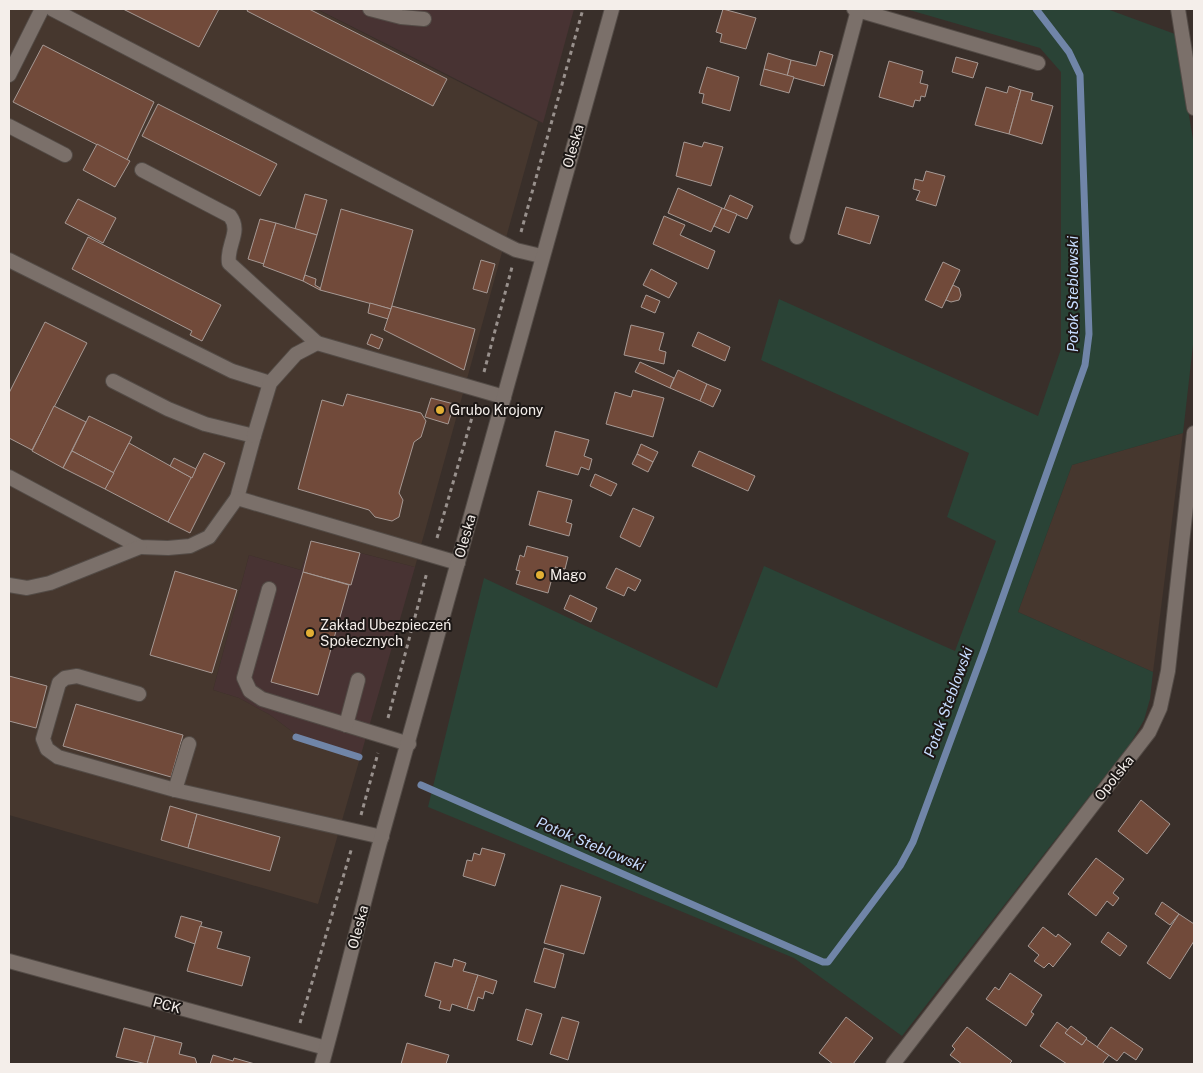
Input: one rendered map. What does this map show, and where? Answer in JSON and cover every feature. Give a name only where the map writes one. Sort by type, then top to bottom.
[{"type":"street","points":[[9,75],[42,9]]},
{"type":"street","points":[[52,9],[498,241],[516,250],[541,256]]},
{"type":"street","points":[[370,9],[401,17],[424,19]]},
{"type":"street","name":"Oleska","points":[[322,1064],[541,256],[612,9]]},
{"type":"street","points":[[797,237],[856,9],[1038,62]]},
{"type":"street","points":[[1178,9],[1194,108]]},
{"type":"street","points":[[9,126],[65,155]]},
{"type":"street","points":[[142,170],[230,216],[235,222],[235,230],[228,255],[229,263],[317,343],[504,397]]},
{"type":"street","points":[[9,260],[232,371],[270,382]]},
{"type":"street","points":[[9,585],[27,588],[50,583],[140,547],[168,548],[190,546],[209,537],[237,498],[270,382],[296,354],[317,343]]},
{"type":"street","points":[[114,381],[168,409],[205,424],[254,436]]},
{"type":"street","name":"Opolska","points":[[893,1064],[1137,748],[1155,720],[1168,671],[1194,433]]},
{"type":"street","points":[[9,477],[140,547]]},
{"type":"street","points":[[237,498],[458,563]]},
{"type":"street","points":[[268,589],[244,678],[250,691],[262,699],[409,744]]},
{"type":"street","points":[[139,694],[77,676],[65,678],[59,683],[43,739],[47,749],[58,757],[175,790],[382,837]]},
{"type":"street","points":[[346,725],[358,680]]},
{"type":"street","points":[[175,790],[189,744]]},
{"type":"street","name":"PCK","points":[[9,961],[326,1048]]},
{"type":"path","points":[[521,234],[583,9]]},
{"type":"path","points":[[300,1026],[357,830],[427,572]]},
{"type":"shaded area","points":[[9,9],[316,9],[538,122],[415,567],[311,540],[301,570],[249,555],[213,690],[239,698],[270,715],[302,739],[360,758],[318,904],[9,815]]},
{"type":"shaded area","points":[[317,9],[574,9],[543,123]]},
{"type":"shaded area","points":[[1183,433],[1153,672],[1018,612],[1072,465]]},
{"type":"shaded area","points":[[310,540],[415,567],[360,758],[302,739],[270,715],[239,698],[213,690],[249,555],[301,570]]},
{"type":"green space","points":[[906,9],[1107,9],[1175,34],[1194,145],[1194,336],[1183,433],[1072,465],[1018,612],[1153,672],[1150,699],[1144,720],[1130,744],[902,1036],[794,958],[428,807],[484,578],[717,688],[764,566],[955,651],[996,541],[947,517],[969,453],[761,360],[779,299],[1038,416],[1061,349],[1061,72],[1040,48]]},
{"type":"building","points":[[123,9],[219,9],[199,47]]},
{"type":"building","points":[[248,9],[309,9],[447,79],[433,106],[247,11]]},
{"type":"building","points":[[723,9],[756,18],[746,49],[720,42],[722,34],[716,32]]},
{"type":"building","points":[[43,45],[154,102],[127,160],[13,102]]},
{"type":"building","points":[[820,51],[833,55],[824,86],[787,76],[791,60],[816,66]]},
{"type":"building","points":[[768,53],[791,60],[787,76],[764,69]]},
{"type":"building","points":[[956,57],[978,63],[973,78],[952,72]]},
{"type":"building","points":[[889,61],[923,71],[920,83],[928,85],[925,97],[921,96],[920,101],[915,100],[913,107],[879,97]]},
{"type":"building","points":[[707,67],[739,77],[730,111],[702,103],[704,94],[699,93]]},
{"type":"building","points":[[764,69],[794,77],[789,93],[760,85]]},
{"type":"building","points":[[1009,86],[1021,90],[1009,134],[975,125],[986,87],[1007,93]]},
{"type":"building","points":[[1021,90],[1033,93],[1031,100],[1053,106],[1042,144],[1009,134]]},
{"type":"building","points":[[158,104],[277,164],[260,196],[142,136]]},
{"type":"building","points":[[684,142],[702,147],[704,142],[723,147],[711,186],[676,176]]},
{"type":"building","points":[[97,144],[130,161],[115,187],[83,170]]},
{"type":"building","points":[[926,171],[945,176],[936,206],[916,200],[920,191],[913,189],[915,179],[923,181]]},
{"type":"building","points":[[678,188],[722,208],[711,232],[668,213]]},
{"type":"building","points":[[305,194],[327,200],[317,235],[295,229]]},
{"type":"building","points":[[730,195],[753,206],[747,219],[724,209]]},
{"type":"building","points":[[78,199],[116,218],[103,243],[65,223]]},
{"type":"building","points":[[846,207],[879,216],[870,244],[838,234]]},
{"type":"building","points":[[722,208],[737,214],[729,233],[714,226]]},
{"type":"building","points":[[341,209],[413,230],[391,309],[320,290]]},
{"type":"building","points":[[664,216],[685,225],[680,235],[715,251],[708,269],[653,244]]},
{"type":"building","points":[[260,219],[276,223],[264,264],[248,259]]},
{"type":"building","points":[[276,223],[317,235],[303,281],[263,266]]},
{"type":"building","points":[[88,237],[221,305],[202,341],[190,335],[192,331],[72,269]]},
{"type":"building","points":[[481,260],[495,264],[487,293],[473,289]]},
{"type":"building","points":[[943,262],[960,270],[942,308],[925,300]]},
{"type":"building","points":[[651,269],[677,283],[669,298],[643,285]]},
{"type":"building","points":[[305,275],[316,279],[315,285],[320,290],[303,281]]},
{"type":"building","points":[[953,285],[959,288],[961,295],[959,300],[951,302],[946,300]]},
{"type":"building","points":[[646,295],[660,301],[655,313],[641,307]]},
{"type":"building","points":[[370,303],[391,309],[388,319],[368,313]]},
{"type":"building","points":[[392,306],[475,329],[464,370],[384,330]]},
{"type":"building","points":[[45,322],[87,343],[32,450],[9,438],[9,393]]},
{"type":"building","points":[[631,325],[664,333],[659,350],[666,352],[664,364],[624,355]]},
{"type":"building","points":[[698,332],[730,347],[725,361],[692,346]]},
{"type":"building","points":[[371,334],[383,339],[379,349],[367,344]]},
{"type":"building","points":[[640,362],[674,378],[670,388],[635,372]]},
{"type":"building","points":[[678,370],[707,384],[700,401],[670,388]]},
{"type":"building","points":[[707,384],[721,390],[713,407],[700,401]]},
{"type":"building","points":[[633,390],[664,398],[653,437],[606,424],[615,392],[631,397]]},
{"type":"building","points":[[347,394],[421,413],[426,421],[421,437],[414,442],[399,493],[403,500],[399,517],[392,521],[375,517],[369,510],[298,489],[322,400],[343,406]]},
{"type":"building","points":[[431,398],[454,404],[448,424],[425,417]]},
{"type":"building","points":[[54,406],[86,422],[63,468],[32,451]]},
{"type":"building","points":[[89,416],[132,437],[114,473],[72,451]]},
{"type":"building","points":[[555,431],[589,440],[584,456],[592,459],[589,470],[581,467],[578,475],[546,466]]},
{"type":"building","points":[[129,443],[192,478],[168,522],[105,489]]},
{"type":"building","points":[[641,444],[658,452],[653,462],[637,454]]},
{"type":"building","points":[[72,451],[114,473],[105,489],[63,468]]},
{"type":"building","points":[[699,451],[755,476],[748,491],[692,466]]},
{"type":"building","points":[[204,453],[225,463],[190,533],[168,522]]},
{"type":"building","points":[[637,454],[653,462],[648,472],[632,464]]},
{"type":"building","points":[[174,458],[196,469],[192,478],[170,466]]},
{"type":"building","points":[[595,474],[617,484],[611,496],[590,486]]},
{"type":"building","points":[[538,491],[572,500],[566,522],[572,524],[569,536],[529,525]]},
{"type":"building","points":[[633,508],[654,517],[640,547],[620,537]]},
{"type":"building","points":[[311,541],[360,553],[351,585],[303,572]]},
{"type":"building","points":[[527,546],[568,557],[565,569],[555,567],[548,593],[516,584],[520,571],[516,570],[520,555],[524,557]]},
{"type":"building","points":[[616,568],[641,580],[635,591],[628,587],[624,596],[606,588]]},
{"type":"building","points":[[175,571],[237,590],[212,673],[150,655]]},
{"type":"building","name":"Zakład Ubezpieczeń Społecznych","points":[[303,572],[349,585],[318,695],[271,682]]},
{"type":"building","points":[[570,595],[597,608],[591,622],[564,609]]},
{"type":"building","points":[[9,676],[47,686],[36,728],[9,721]]},
{"type":"building","points":[[76,704],[183,735],[171,777],[63,746]]},
{"type":"building","points":[[1141,800],[1170,824],[1147,854],[1118,831]]},
{"type":"building","points":[[170,806],[197,814],[188,848],[161,840]]},
{"type":"building","points":[[197,814],[280,837],[270,871],[188,848]]},
{"type":"building","points":[[482,848],[505,854],[495,886],[463,876],[467,860],[472,861],[474,853],[480,855]]},
{"type":"building","points":[[1096,858],[1124,879],[1113,893],[1119,898],[1113,906],[1107,901],[1096,916],[1068,894]]},
{"type":"building","points":[[561,885],[601,897],[584,954],[544,943]]},
{"type":"building","points":[[1162,902],[1179,914],[1170,925],[1155,914]]},
{"type":"building","points":[[1179,914],[1194,924],[1194,941],[1170,979],[1147,963]]},
{"type":"building","points":[[181,916],[202,922],[195,944],[175,937]]},
{"type":"building","points":[[200,926],[222,932],[217,948],[250,957],[242,986],[187,971]]},
{"type":"building","points":[[1043,927],[1056,937],[1058,934],[1071,944],[1053,967],[1049,963],[1044,968],[1034,961],[1039,955],[1028,946]]},
{"type":"building","points":[[1108,932],[1127,946],[1120,956],[1101,942]]},
{"type":"building","points":[[544,948],[564,954],[555,988],[534,982]]},
{"type":"building","points":[[454,959],[466,963],[463,971],[478,975],[467,1009],[452,1004],[450,1011],[439,1008],[441,1001],[425,996],[435,962],[452,967]]},
{"type":"building","points":[[1010,973],[1042,995],[1031,1012],[1034,1014],[1026,1026],[986,999],[995,987],[999,990]]},
{"type":"building","points":[[478,975],[497,981],[493,994],[485,991],[483,999],[478,997],[474,1011],[467,1009]]},
{"type":"building","points":[[526,1009],[542,1014],[532,1045],[517,1040]]},
{"type":"building","points":[[562,1017],[579,1022],[568,1060],[550,1054]]},
{"type":"building","points":[[846,1017],[873,1038],[853,1064],[833,1064],[819,1053]]},
{"type":"building","points":[[1057,1022],[1068,1030],[1065,1033],[1082,1045],[1086,1039],[1109,1055],[1102,1064],[1067,1064],[1040,1046]]},
{"type":"building","points":[[1071,1026],[1087,1038],[1082,1045],[1065,1033]]},
{"type":"building","points":[[967,1027],[1012,1061],[1009,1064],[962,1064],[950,1055],[955,1049],[952,1046]]},
{"type":"building","points":[[1111,1027],[1143,1049],[1136,1060],[1124,1052],[1117,1061],[1097,1047]]},
{"type":"building","points":[[124,1028],[155,1036],[147,1064],[116,1057]]},
{"type":"building","points":[[155,1036],[182,1043],[179,1054],[195,1058],[197,1064],[147,1064]]},
{"type":"building","points":[[407,1043],[449,1055],[446,1064],[401,1064]]},
{"type":"building","points":[[213,1055],[233,1061],[234,1058],[255,1064],[210,1064]]},
{"type":"waterway","name":"Potok Steblowski","points":[[421,785],[823,962],[828,962],[900,866],[913,842],[984,650],[1085,365],[1089,334],[1080,75],[1069,52],[1036,9]]},
{"type":"waterway","name":"Potok Steblowski","points":[[296,737],[359,757]]},
{"type":"place","name":"Grubo Krojony","points":[[440,410]]},
{"type":"place","name":"Mago","points":[[540,575]]},
{"type":"place","name":"Zakład Ubezpieczeń Społecznych","points":[[310,633]]}]
